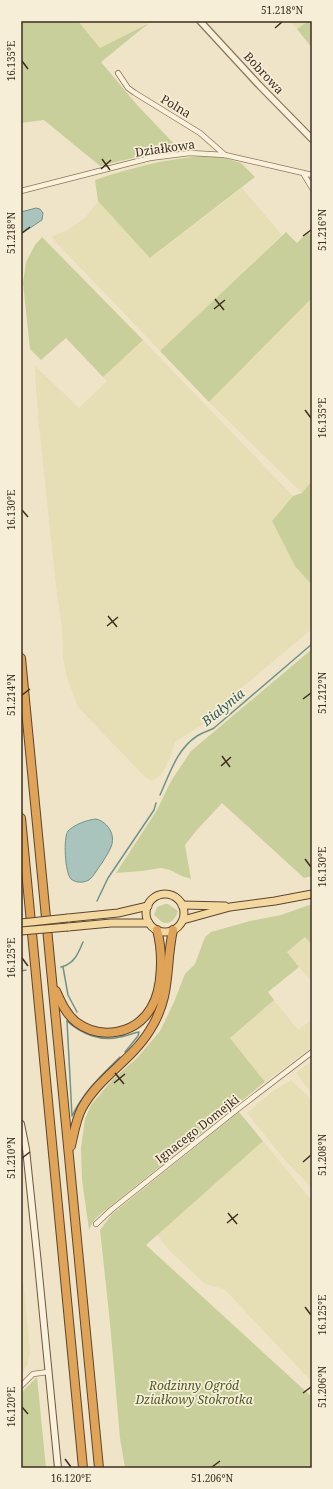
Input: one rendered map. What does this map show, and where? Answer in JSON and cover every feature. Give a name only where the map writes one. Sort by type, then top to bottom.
[{"type":"highway","points":[[21,658],[99,1468]]},
{"type":"highway","points":[[21,818],[83,1468]]},
{"type":"highway","points":[[21,880],[29,905]]},
{"type":"highway","points":[[52,983],[61,1003],[66,1010],[76,1021],[84,1026],[102,1033],[113,1033],[132,1027],[139,1022],[150,1009],[158,993],[160,948],[157,930]]},
{"type":"highway","points":[[69,1154],[78,1118],[89,1096],[143,1041],[156,1020],[167,984],[173,930]]},
{"type":"main road","points":[[165,894],[176,898],[182,904],[184,911],[183,920],[173,930],[165,932],[157,930],[149,923],[146,914],[148,906],[155,898],[165,894]]},
{"type":"main road","points":[[183,920],[230,907],[312,894]]},
{"type":"main road","points":[[182,904],[230,907]]},
{"type":"main road","points":[[21,923],[118,912],[148,906]]},
{"type":"main road","points":[[21,932],[111,923],[149,923]]},
{"type":"main road","points":[[21,1124],[26,1149],[58,1468]]},
{"type":"street","name":"Bobrowa","points":[[200,21],[259,85],[312,139]]},
{"type":"street","name":"Polna","points":[[118,73],[128,88],[200,133],[225,154]]},
{"type":"street","name":"Działkowa","points":[[21,191],[150,158],[190,153],[225,154],[312,175]]},
{"type":"street","points":[[303,173],[312,188]]},
{"type":"street","name":"Ignacego Domejki","points":[[96,1224],[111,1210],[239,1108],[312,1052]]},
{"type":"street","points":[[21,1386],[33,1374],[48,1372]]},
{"type":"shaded area","points":[[78,21],[151,21],[100,48]]},
{"type":"shaded area","points":[[290,21],[308,21],[297,29]]},
{"type":"shaded area","points":[[242,188],[282,235],[160,351],[51,237],[68,230],[85,218],[98,201],[151,258]]},
{"type":"shaded area","points":[[312,298],[312,481],[302,493],[209,402]]},
{"type":"shaded area","points":[[143,340],[293,496],[272,521],[295,566],[312,585],[312,629],[238,691],[202,725],[175,742],[170,758],[162,774],[153,781],[146,778],[78,707],[67,678],[63,658],[62,628],[56,586],[38,416],[35,372],[35,366],[79,408],[107,381],[103,377]]},
{"type":"shaded area","points":[[305,937],[312,945],[312,982],[287,952]]},
{"type":"shaded area","points":[[274,1000],[298,1030],[312,1019],[312,1047],[265,1082],[230,1038]]},
{"type":"shaded area","points":[[312,1062],[312,1094],[296,1073]]},
{"type":"shaded area","points":[[291,1080],[312,1100],[312,1188],[284,1159],[247,1113],[273,1091]]},
{"type":"shaded area","points":[[263,1141],[312,1201],[312,1382],[224,1289],[205,1284],[170,1251],[157,1235]]},
{"type":"shaded area","points":[[21,1258],[30,1351],[28,1364],[21,1374]]},
{"type":"green space","points":[[21,21],[78,21],[100,48],[149,23],[101,62],[138,106],[180,150],[145,155],[100,166],[44,120],[21,123]]},
{"type":"green space","points":[[308,21],[312,21],[312,48],[297,29]]},
{"type":"green space","points":[[206,156],[224,158],[241,163],[255,177],[150,258],[98,201],[95,180],[149,164]]},
{"type":"green space","points":[[286,232],[297,243],[308,232],[312,237],[312,298],[209,402],[160,351]]},
{"type":"green space","points":[[42,237],[143,340],[103,377],[66,338],[41,360],[30,349],[23,283],[26,262],[35,245]]},
{"type":"green space","points":[[312,481],[312,585],[295,566],[272,521],[293,496],[302,493]]},
{"type":"green space","points":[[312,649],[312,876],[304,878],[222,803],[185,845],[191,879],[170,870],[161,868],[116,873],[157,810],[171,781],[191,751]]},
{"type":"green space","points":[[168,904],[178,911],[174,919],[168,923],[162,922],[154,915],[157,907]]},
{"type":"green space","points":[[312,904],[312,945],[305,937],[287,952],[299,967],[268,992],[274,1000],[230,1038],[265,1082],[101,1213],[89,1230],[82,1180],[81,1148],[85,1119],[91,1105],[113,1079],[138,1057],[160,1031],[185,974],[195,964],[205,937],[211,932],[250,921],[281,915]]},
{"type":"green space","name":"Rodzinny Ogród Działkowy Stokrotka","points":[[239,1112],[263,1141],[146,1245],[312,1397],[312,1468],[125,1468],[120,1438],[100,1230],[112,1214]]},
{"type":"green space","points":[[37,1377],[46,1468],[21,1468],[21,1393]]},
{"type":"water","points":[[36,208],[40,209],[43,213],[42,220],[21,234],[21,212]]},
{"type":"water","points":[[96,819],[104,823],[110,830],[112,834],[111,847],[102,863],[89,880],[84,882],[75,881],[71,879],[67,870],[65,848],[66,835],[68,831],[78,824]]},
{"type":"waterway","name":"Białynia","points":[[160,795],[175,762],[190,741],[214,728],[312,644]]},
{"type":"waterway","name":"Białynia","points":[[97,901],[108,878],[154,810],[156,803]]},
{"type":"waterway","points":[[21,936],[22,971]]},
{"type":"waterway","name":"Białynia","points":[[61,967],[72,961],[83,942]]},
{"type":"waterway","points":[[63,967],[68,995],[77,1012]]},
{"type":"waterway","name":"Białynia","points":[[21,971],[26,970]]},
{"type":"waterway","points":[[67,1021],[72,1116],[88,1091],[120,1057]]},
{"type":"waterway","points":[[67,1021],[79,1030],[99,1038],[123,1037],[139,1032],[138,1036],[125,1052]]}]
